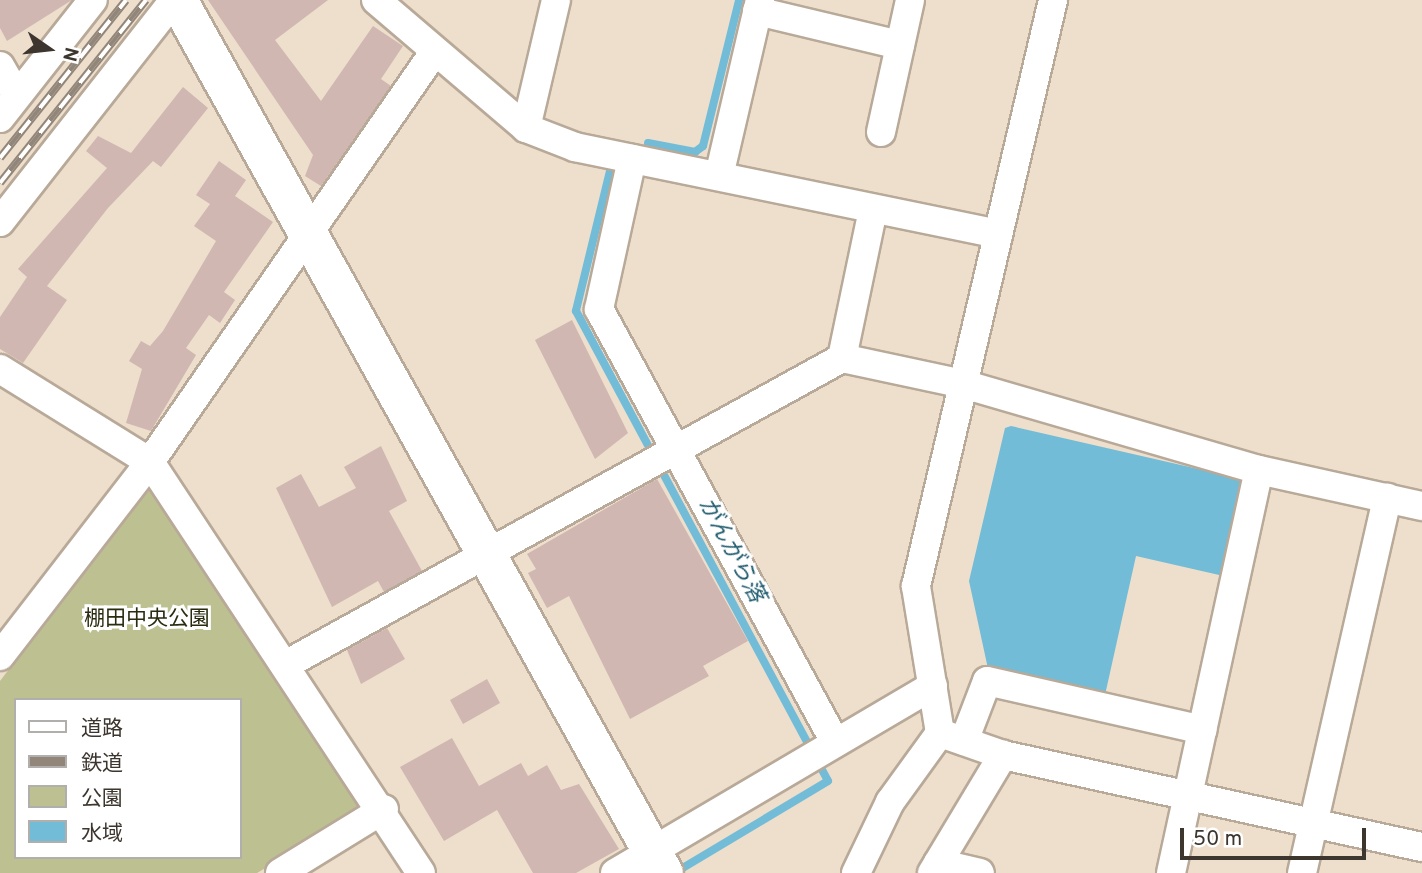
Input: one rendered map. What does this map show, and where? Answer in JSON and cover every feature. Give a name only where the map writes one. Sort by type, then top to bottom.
[{"type":"street","points":[[8,107],[93,0]]},
{"type":"street","points":[[0,222],[176,0],[658,863]]},
{"type":"street","points":[[376,0],[526,128],[632,159],[998,234]]},
{"type":"street","points":[[526,128],[556,0]]},
{"type":"street","points":[[881,132],[910,0]]},
{"type":"street","points":[[952,737],[933,686],[916,586],[1053,0]]},
{"type":"street","points":[[719,176],[758,6],[900,45]]},
{"type":"street","points":[[0,656],[150,462],[435,51]]},
{"type":"street","points":[[0,66],[8,107]]},
{"type":"street","points":[[632,159],[599,309],[670,449],[836,743]]},
{"type":"street","points":[[842,358],[873,209]]},
{"type":"street","points":[[287,664],[670,449],[842,358],[962,384],[1259,470],[1422,506]]},
{"type":"street","points":[[0,369],[150,462],[384,809],[421,873]]},
{"type":"street","points":[[1171,873],[1259,470]]},
{"type":"street","points":[[1302,873],[1387,498]]},
{"type":"street","points":[[856,873],[890,802],[952,737],[987,681],[1203,730]]},
{"type":"street","points":[[615,873],[658,863],[836,743],[933,686]]},
{"type":"street","points":[[952,737],[1003,755],[1190,793],[1422,847]]},
{"type":"street","points":[[980,873],[935,868],[1003,755]]},
{"type":"street","points":[[280,873],[384,809]]},
{"type":"green space","name":"棚田中央公園","points":[[152,482],[369,807],[257,873],[0,873],[0,681]]},
{"type":"water","points":[[1011,426],[1242,479],[1248,488],[1228,577],[1136,556],[1103,704],[990,678],[969,581],[1005,428]]},
{"type":"building","points":[[0,0],[72,0],[7,41],[0,28]]},
{"type":"building","points":[[208,0],[328,0],[275,40],[321,101],[373,26],[403,46],[381,79],[391,86],[321,186],[305,176],[313,155]]},
{"type":"building","points":[[183,87],[208,108],[161,167],[153,161],[108,208],[47,286],[67,300],[23,363],[0,349],[0,317],[27,277],[18,269],[107,168],[86,151],[98,136],[131,153]]},
{"type":"building","points":[[219,161],[246,180],[235,196],[273,222],[224,292],[235,300],[220,323],[209,315],[186,348],[196,355],[151,431],[126,423],[142,369],[129,361],[141,341],[150,346],[163,331],[216,241],[194,226],[210,204],[196,195]]},
{"type":"building","points":[[572,320],[628,433],[595,459],[535,340]]},
{"type":"building","points":[[381,446],[407,501],[389,511],[422,571],[384,592],[378,581],[332,607],[276,488],[301,474],[319,507],[356,488],[344,467]]},
{"type":"building","points":[[657,479],[748,641],[703,666],[709,676],[630,719],[569,596],[547,608],[528,573],[536,569],[527,554]]},
{"type":"building","points":[[387,628],[405,659],[361,684],[347,650]]},
{"type":"building","points":[[487,679],[500,703],[463,724],[450,700]]},
{"type":"building","points":[[452,738],[479,786],[521,763],[528,776],[547,765],[561,790],[579,784],[619,849],[576,873],[533,873],[497,810],[444,841],[400,767]]},
{"type":"waterway","name":"がんがら落","points":[[648,143],[695,152],[703,146],[739,0]]},
{"type":"waterway","name":"がんがら落","points":[[610,171],[576,311],[828,781],[674,873]]},
{"type":"railway","points":[[0,158],[126,0]]},
{"type":"railway","points":[[0,183],[146,0]]}]
